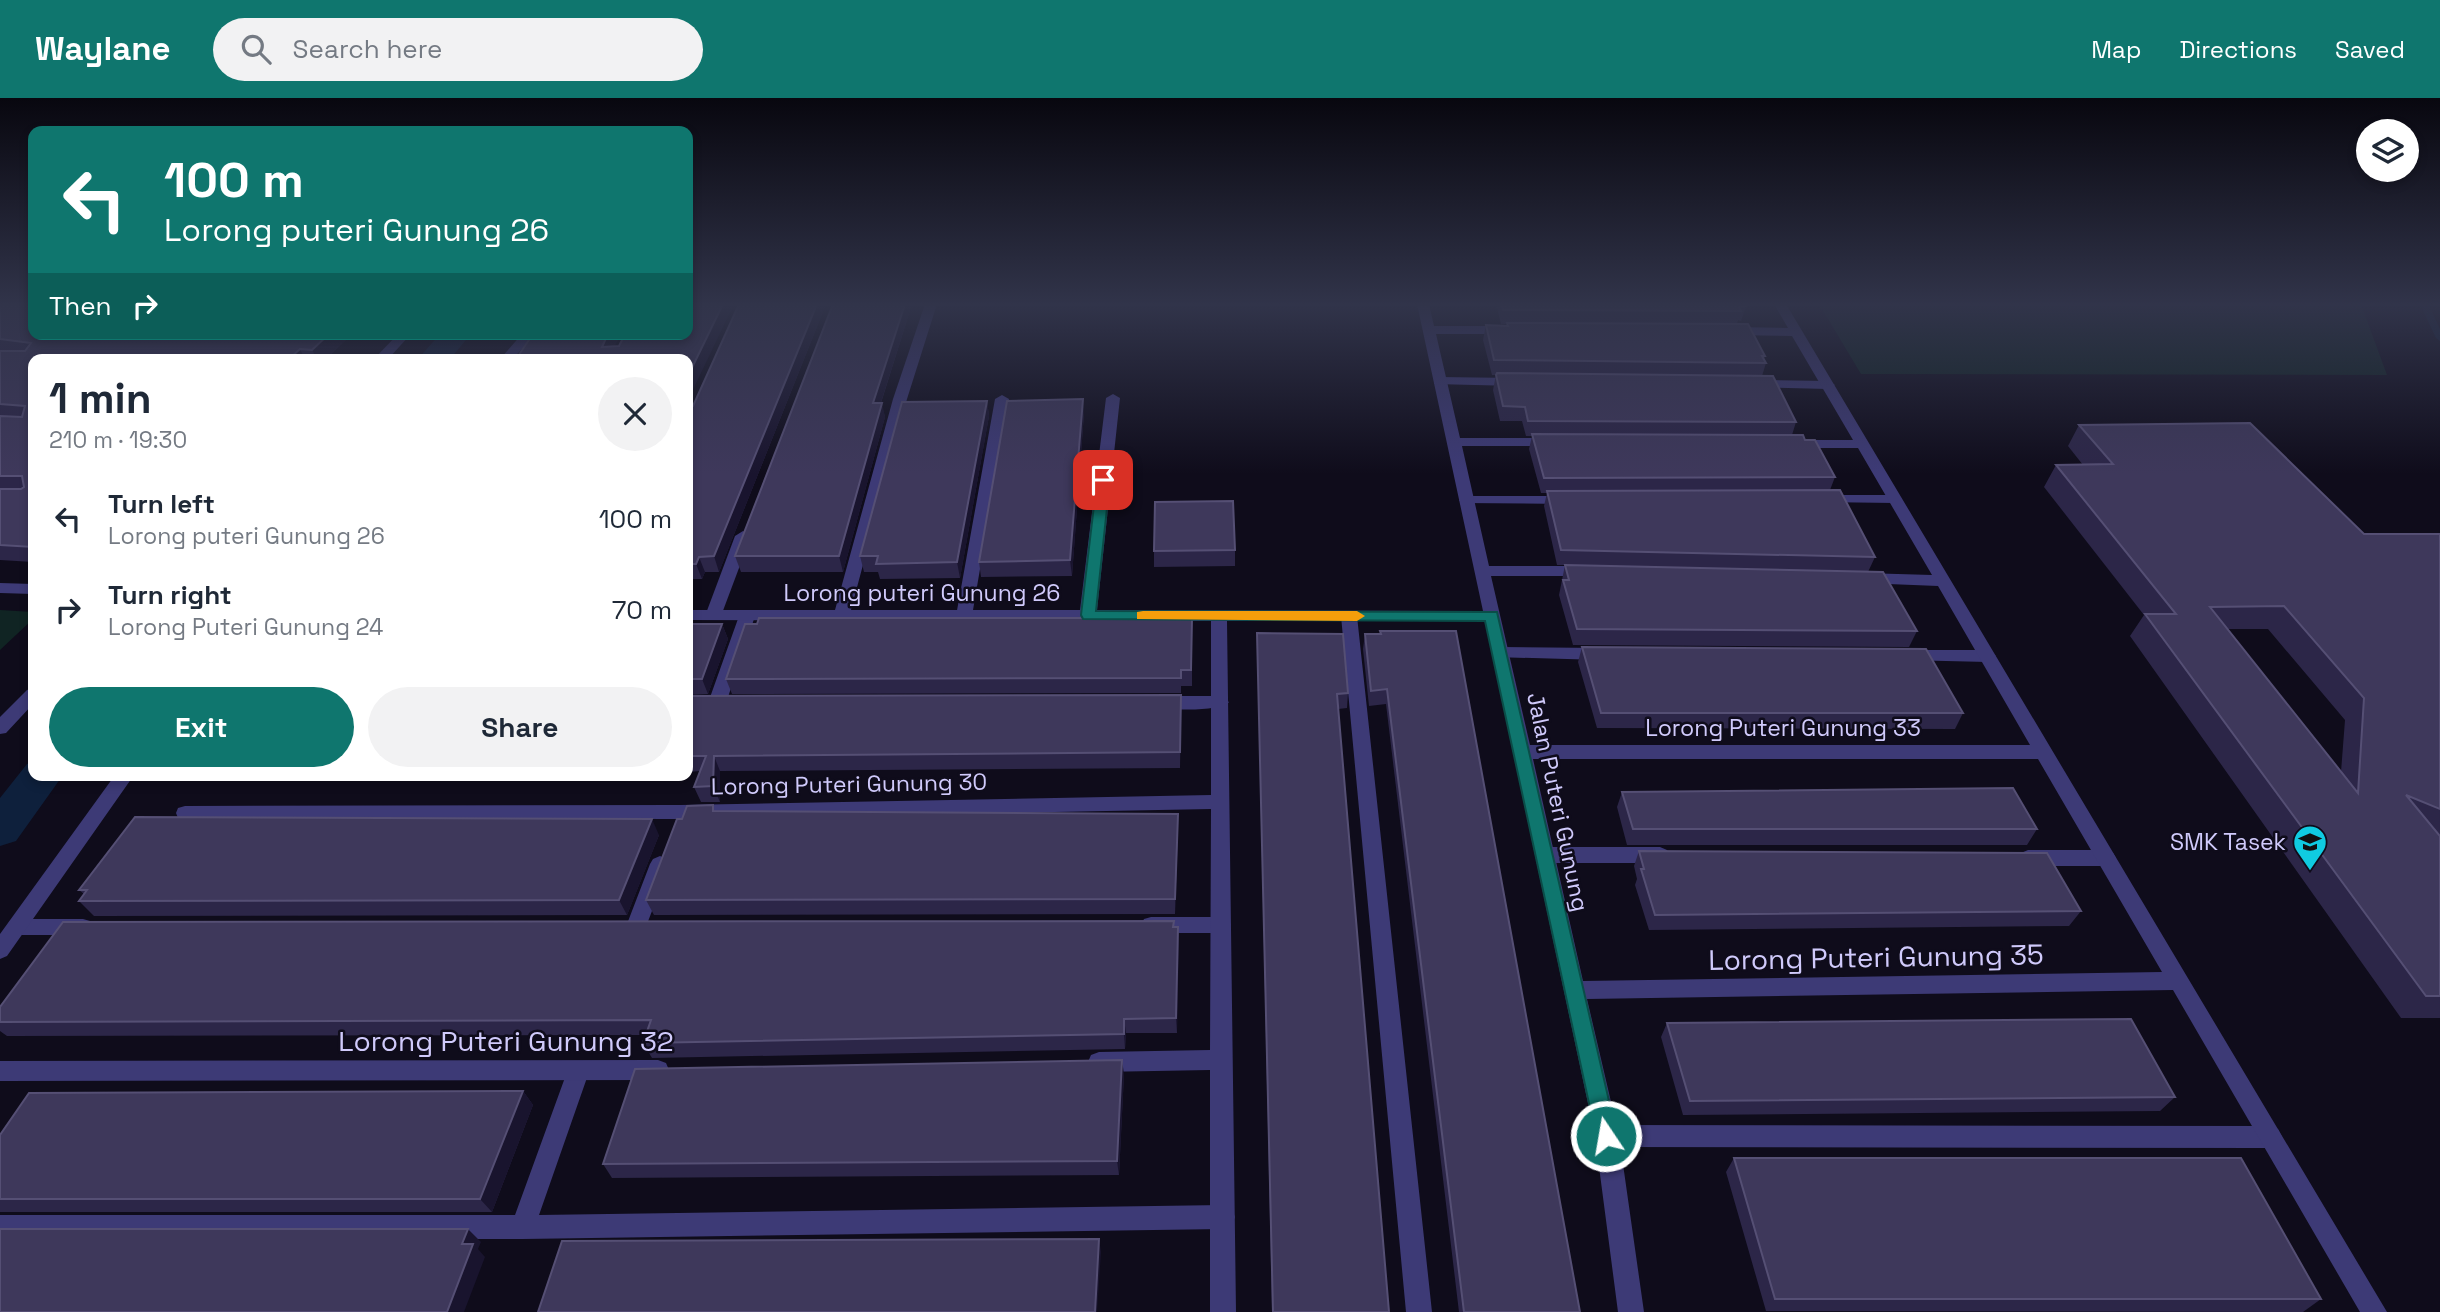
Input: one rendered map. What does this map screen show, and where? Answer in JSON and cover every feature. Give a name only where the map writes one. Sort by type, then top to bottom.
[{"type":"street","points":[[841,615],[913,361]]},
{"type":"street","name":"Jalan Puteri Gunung","points":[[1435,361],[1606,1136],[1631,1312]]},
{"type":"street","points":[[1813,361],[2374,1312]]},
{"type":"street","points":[[1439,381],[1536,382]]},
{"type":"street","points":[[1745,384],[1828,385]]},
{"type":"street","points":[[1088,615],[1113,398]]},
{"type":"street","points":[[964,616],[1002,399]]},
{"type":"street","points":[[1453,442],[1576,442]]},
{"type":"street","points":[[1781,444],[1863,444]]},
{"type":"street","points":[[1812,499],[1895,499]]},
{"type":"street","points":[[1466,500],[1577,500]]},
{"type":"street","points":[[713,615],[748,525]]},
{"type":"street","points":[[1482,570],[1599,571]]},
{"type":"street","points":[[1846,578],[1942,581]]},
{"type":"street","points":[[0,588],[28,589]]},
{"type":"street","name":"Lorong puteri Gunung 26","points":[[693,615],[1491,616]]},
{"type":"street","points":[[697,703],[724,703],[747,615]]},
{"type":"street","points":[[1219,616],[1223,1312]]},
{"type":"street","points":[[1349,616],[1419,1312]]},
{"type":"street","points":[[1500,653],[1625,654]]},
{"type":"street","points":[[1890,656],[1987,656]]},
{"type":"street","points":[[0,728],[28,699]]},
{"type":"street","points":[[1136,702],[1220,702]]},
{"type":"street","name":"Lorong Puteri Gunung 33","points":[[1522,752],[2044,752]]},
{"type":"street","points":[[0,950],[121,781]]},
{"type":"street","name":"Lorong Puteri Gunung 30","points":[[186,813],[680,812],[1220,802]]},
{"type":"street","points":[[665,924],[630,924],[680,812]]},
{"type":"street","points":[[1545,855],[1681,856]]},
{"type":"street","points":[[2010,858],[2106,858]]},
{"type":"street","points":[[1124,925],[1221,925]]},
{"type":"street","points":[[17,927],[100,927]]},
{"type":"street","name":"Lorong Puteri Gunung 35","points":[[1574,990],[2179,981]]},
{"type":"street","points":[[1071,1063],[1222,1060]]},
{"type":"street","name":"Lorong Puteri Gunung 32","points":[[0,1071],[674,1070]]},
{"type":"street","points":[[523,1227],[578,1072]]},
{"type":"street","points":[[1606,1136],[2270,1137]]},
{"type":"street","points":[[0,1227],[523,1227],[1223,1217]]},
{"type":"green space","points":[[1853,361],[2382,361],[2387,375],[1861,374]]},
{"type":"green space","points":[[0,610],[28,612],[28,624],[0,650]]},
{"type":"building","points":[[0,361],[28,361],[28,547],[0,545],[0,489],[24,487],[22,476],[0,476],[0,416],[22,417],[25,406],[0,404]]},
{"type":"building","points":[[713,361],[794,361],[714,556],[699,557],[696,564],[693,564],[693,406]]},
{"type":"building","points":[[811,361],[887,361],[873,403],[882,403],[839,556],[735,556]]},
{"type":"building","points":[[1553,361],[1765,361],[1766,363]]},
{"type":"building","points":[[1497,373],[1773,376],[1796,422],[1528,421],[1525,407],[1503,406]]},
{"type":"building","points":[[1083,399],[1070,560],[979,562],[1007,401]]},
{"type":"building","points":[[987,401],[957,562],[876,564],[878,556],[860,556],[902,402]]},
{"type":"building","points":[[2250,423],[2364,534],[2440,534],[2440,809],[2406,795],[2440,836],[2440,996],[2426,996],[2145,614],[2176,614],[2056,465],[2113,464],[2079,425]],"holes":[[[2284,606],[2364,698],[2358,793],[2210,607]]]},
{"type":"building","points":[[1532,434],[1803,435],[1805,440],[1815,440],[1835,477],[1544,478]]},
{"type":"building","points":[[1840,490],[1875,557],[1561,550],[1547,491]]},
{"type":"building","points":[[1233,501],[1235,550],[1154,551],[1155,502]]},
{"type":"building","points":[[1565,565],[1883,572],[1917,631],[1577,629],[1563,580],[1569,580]]},
{"type":"building","points":[[759,618],[1192,618],[1191,670],[1181,670],[1181,678],[726,679],[745,624],[757,624]]},
{"type":"building","points":[[693,624],[722,624],[702,679],[693,679]]},
{"type":"building","points":[[1380,631],[1456,631],[1580,1312],[1464,1312],[1387,689],[1371,691],[1365,634],[1381,634]]},
{"type":"building","points":[[1257,633],[1343,634],[1348,693],[1337,694],[1389,1312],[1273,1312]]},
{"type":"building","points":[[1582,647],[1926,649],[1963,713],[1601,713]]},
{"type":"building","points":[[1181,695],[1180,752],[714,756],[713,786],[694,787],[706,756],[693,756],[693,696]]},
{"type":"building","points":[[2013,788],[2037,829],[1633,829],[1622,792]]},
{"type":"building","points":[[713,805],[713,811],[1178,814],[1175,899],[646,900],[677,819],[682,819],[687,806]]},
{"type":"building","points":[[135,817],[652,819],[619,900],[79,901],[87,890],[79,890]]},
{"type":"building","points":[[1639,851],[2047,853],[2081,911],[1655,915],[1641,869],[1644,869]]},
{"type":"building","points":[[1174,921],[1173,927],[1178,927],[1176,1018],[1124,1019],[1124,1034],[643,1043],[651,1020],[0,1022],[0,1007],[63,922]]},
{"type":"building","points":[[2131,1019],[2175,1097],[1690,1101],[1667,1023]]},
{"type":"building","points":[[1122,1060],[1117,1161],[603,1164],[635,1069]]},
{"type":"building","points":[[523,1091],[480,1199],[0,1199],[0,1135],[29,1093]]},
{"type":"building","points":[[1734,1158],[2241,1158],[2321,1299],[1775,1299]]},
{"type":"building","points":[[0,1229],[468,1229],[462,1244],[473,1244],[447,1312],[0,1312]]},
{"type":"building","points":[[1099,1239],[1095,1312],[538,1312],[562,1241]]},
{"type":"waterway","points":[[0,829],[37,781]]},
{"type":"slow traffic","points":[[1143,615],[1357,616]]},
{"type":"place","name":"SMK Tasek","points":[[2310,872]]},
{"type":"route","points":[[1103,480],[1088,615],[1491,616],[1606,1136]]}]
